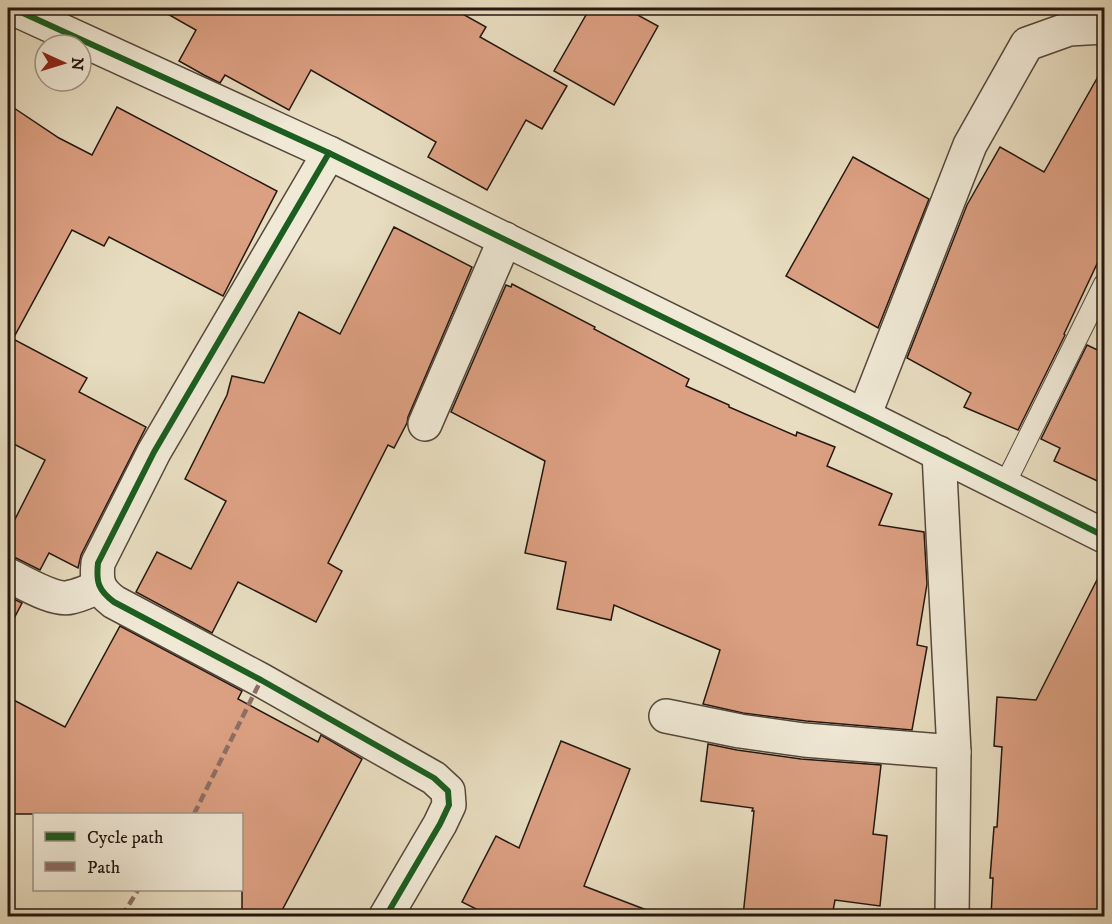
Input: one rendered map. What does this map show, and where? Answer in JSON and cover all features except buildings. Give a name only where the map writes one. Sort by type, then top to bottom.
[{"type":"street","points":[[12,8],[329,153],[1104,536]]},
{"type":"street","points":[[864,416],[970,145],[1027,44],[1069,29],[1104,27]]},
{"type":"street","points":[[329,153],[154,452],[98,563],[97,575],[104,595],[114,602],[261,680],[434,778],[448,791],[449,805],[440,824],[386,916]]},
{"type":"street","points":[[425,424],[505,239]]},
{"type":"street","points":[[939,453],[954,752],[952,916]]},
{"type":"street","points":[[8,575],[60,597],[69,598],[99,586]]},
{"type":"street","points":[[666,716],[740,731],[804,740],[954,752]]},
{"type":"lane","points":[[1004,486],[1104,284]]},
{"type":"marked path","points":[[194,813],[261,680]]},
{"type":"marked path","points":[[122,916],[137,891]]},
{"type":"cycle path","points":[[12,8],[329,153],[1104,536]]},
{"type":"cycle path","points":[[329,153],[154,452],[98,563],[97,575],[104,594],[114,602],[261,680],[434,778],[448,791],[449,805],[440,824],[386,916]]}]
